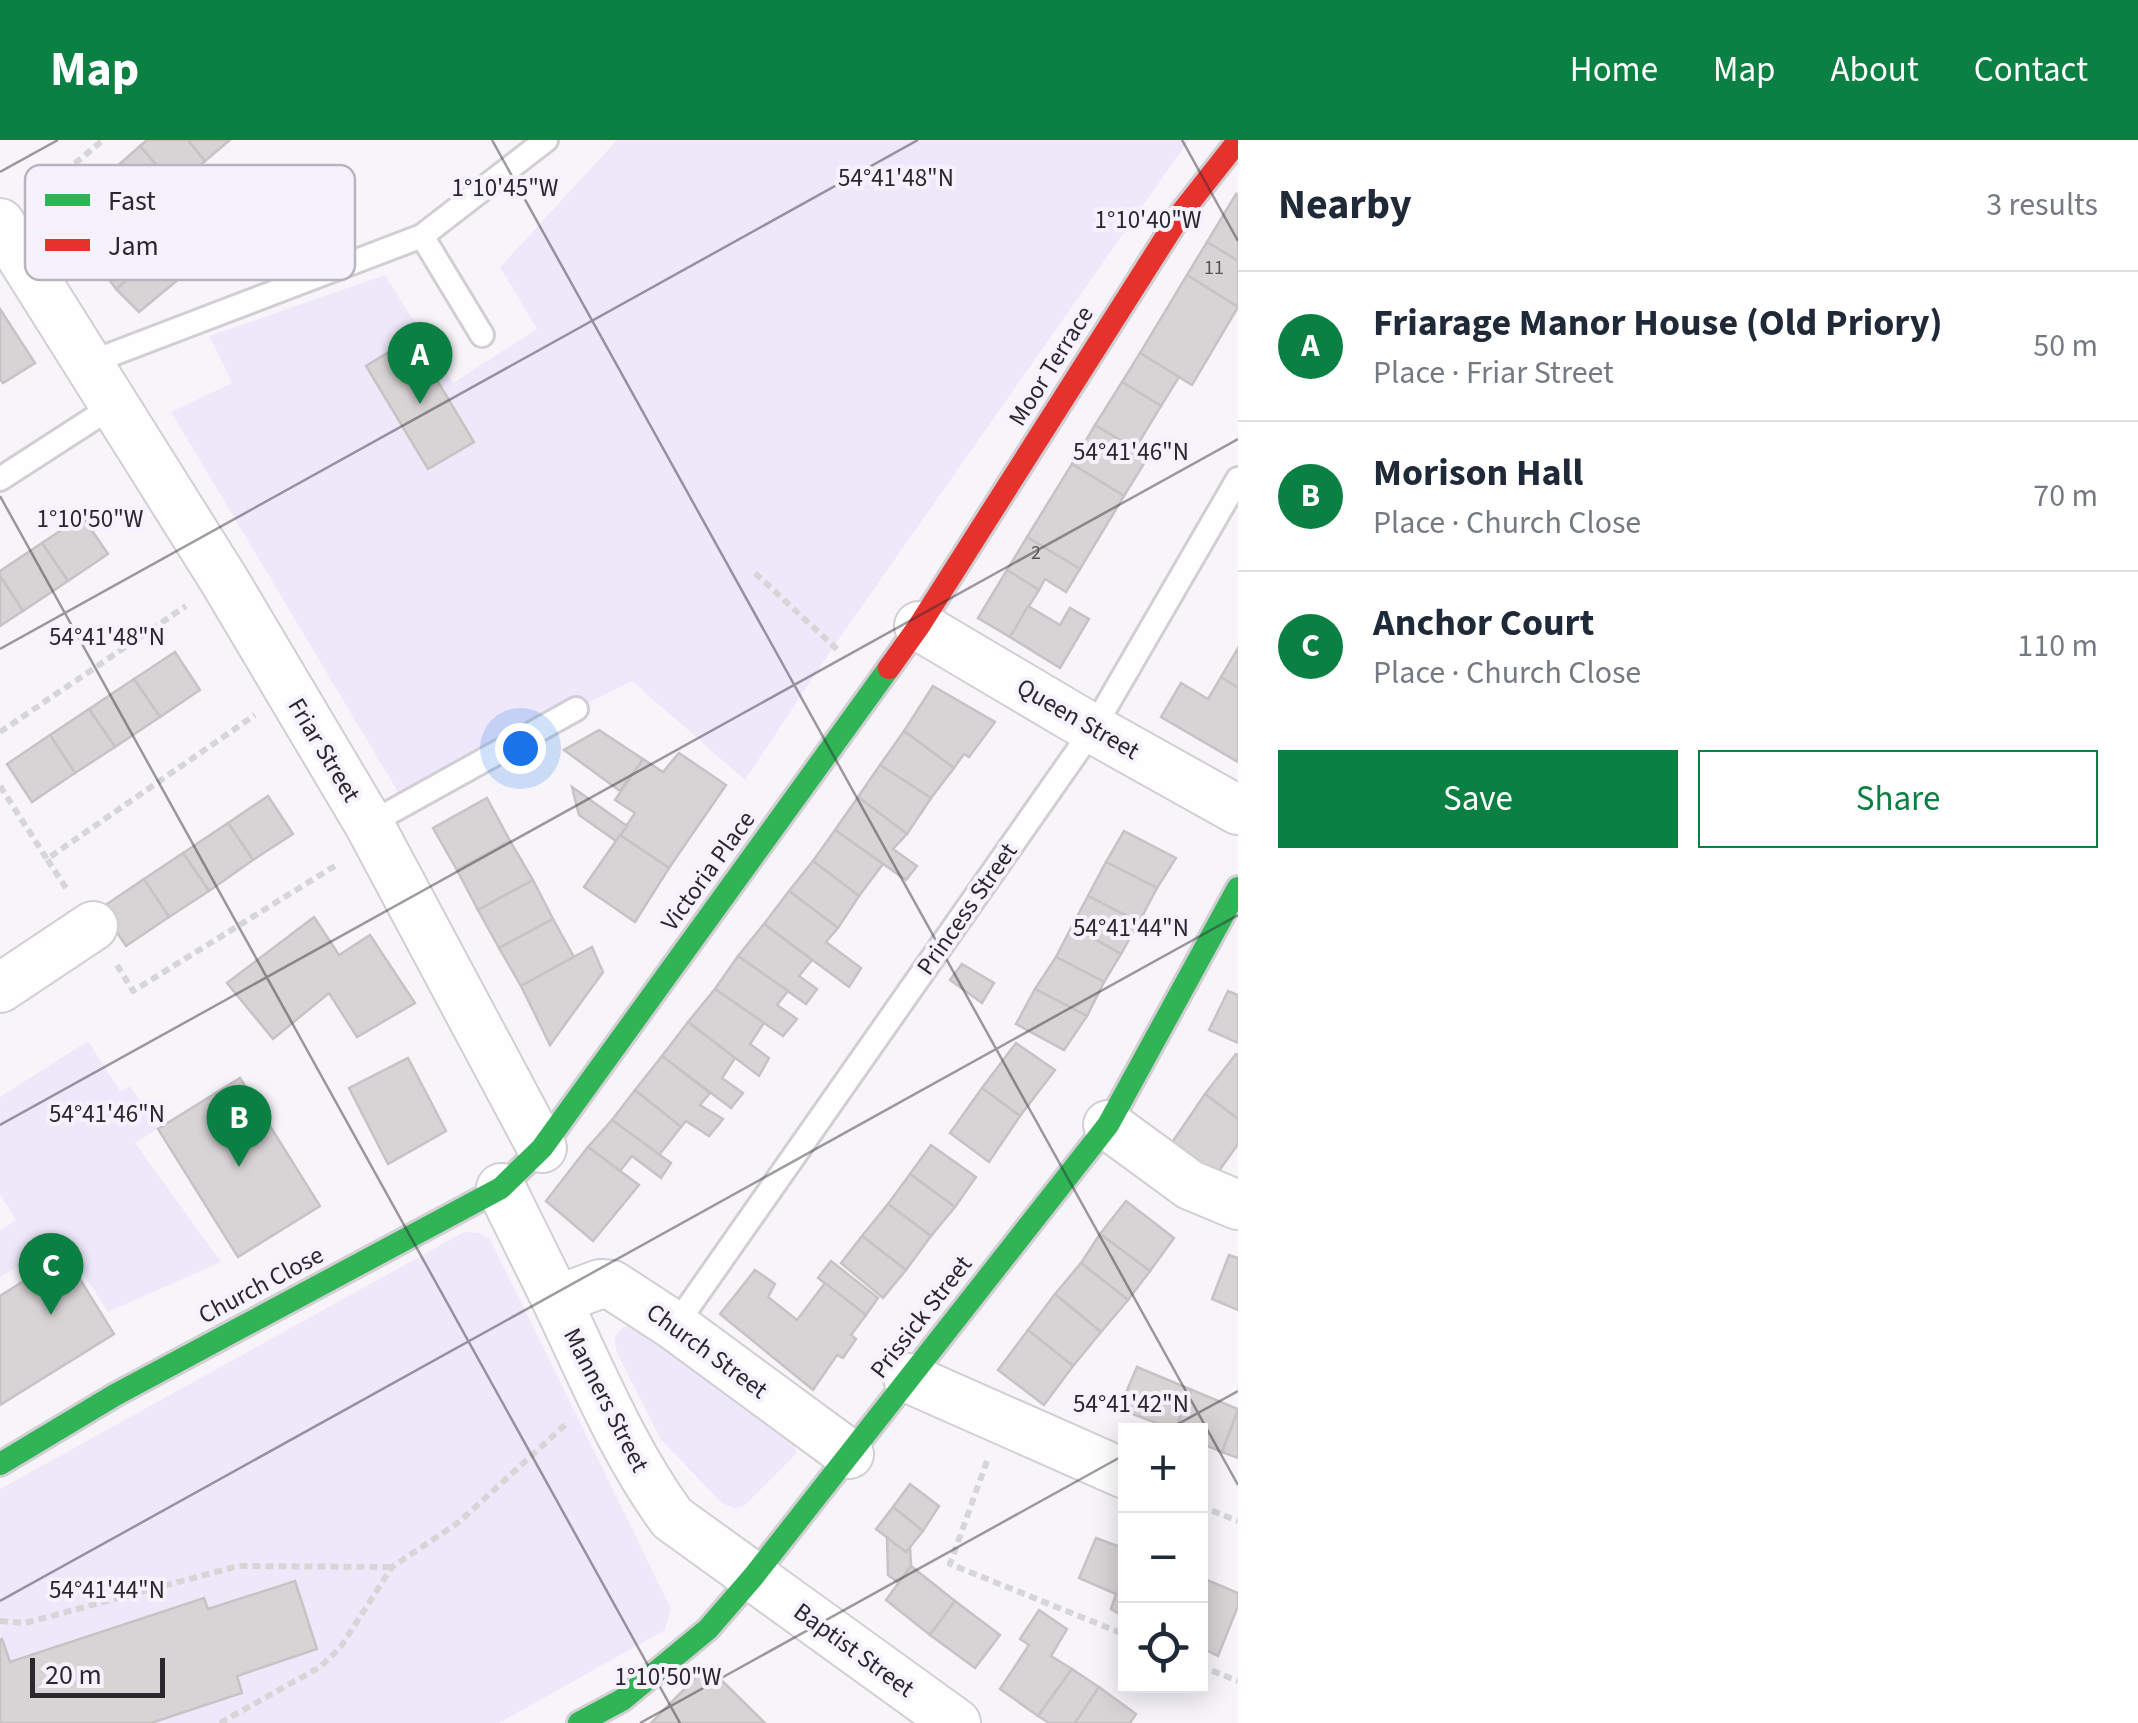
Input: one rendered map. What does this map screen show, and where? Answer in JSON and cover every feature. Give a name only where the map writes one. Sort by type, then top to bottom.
[{"type":"street","name":"Moor Terrace","points":[[919,626],[1182,212],[1238,141]]},
{"type":"street","name":"Friar Street","points":[[0,224],[25,263]]},
{"type":"street","name":"Friar Street","points":[[36,280],[224,580],[373,832],[542,1148]]},
{"type":"street","name":"Queen Street","points":[[919,626],[1092,730],[1238,810]]},
{"type":"street","name":"Victoria Place","points":[[542,1148],[919,626]]},
{"type":"street","name":"Prissick Street","points":[[580,1723],[622,1700],[708,1629],[753,1577],[1108,1125],[1238,888]]},
{"type":"street","points":[[0,988],[93,926]]},
{"type":"street","points":[[1108,1125],[1190,1185],[1238,1205]]},
{"type":"street","name":"Church Close","points":[[0,1464],[115,1395],[501,1188],[542,1148]]},
{"type":"street","name":"Manners Street","points":[[501,1188],[599,1393],[652,1490],[672,1518],[753,1577]]},
{"type":"street","name":"Church Street","points":[[557,1300],[600,1284],[612,1285],[675,1326],[848,1454]]},
{"type":"street","points":[[908,1378],[1118,1471]]},
{"type":"street","name":"Baptist Street","points":[[753,1577],[956,1723]]},
{"type":"lane","points":[[355,261],[422,236],[546,140]]},
{"type":"lane","points":[[422,236],[482,335]]},
{"type":"lane","points":[[89,362],[306,280]]},
{"type":"lane","points":[[0,479],[116,404]]},
{"type":"lane","name":"Princess Street","points":[[675,1326],[1092,730],[1238,478]]},
{"type":"lane","points":[[373,832],[576,709]]},
{"type":"path","points":[[72,165],[103,140]]},
{"type":"path","points":[[0,224],[25,204]]},
{"type":"path","points":[[755,574],[845,656]]},
{"type":"path","points":[[0,732],[224,580]]},
{"type":"path","points":[[47,859],[289,692]]},
{"type":"path","points":[[0,786],[133,992],[373,832]]},
{"type":"path","points":[[220,1723],[320,1667],[340,1648],[392,1567],[459,1522],[599,1393]]},
{"type":"path","points":[[1002,1420],[950,1564],[1118,1632]]},
{"type":"path","points":[[1208,1509],[1238,1521]]},
{"type":"path","points":[[0,1621],[26,1623],[238,1566],[392,1567]]},
{"type":"path","points":[[1208,1669],[1238,1681]]},
{"type":"shaded area","points":[[617,140],[1189,140],[834,646],[745,780],[632,681],[401,797],[171,412],[232,383],[209,336],[385,275],[453,383],[537,329],[500,267]]},
{"type":"shaded area","points":[[88,1041],[120,1091],[130,1086],[158,1129],[135,1143],[221,1262],[108,1312],[62,1241],[0,1277],[0,1230],[16,1220],[0,1194],[0,1097]]},
{"type":"shaded area","points":[[464,1232],[480,1233],[490,1239],[671,1608],[665,1630],[499,1723],[0,1723],[0,1489]]},
{"type":"shaded area","points":[[636,1323],[792,1431],[796,1454],[744,1506],[733,1508],[722,1503],[661,1440],[617,1353],[614,1338],[622,1328]]},
{"type":"building","points":[[147,140],[188,140],[205,161],[200,165],[156,165],[140,146]]},
{"type":"building","points":[[188,140],[230,140],[205,161]]},
{"type":"building","points":[[140,146],[156,165],[118,165]]},
{"type":"building","points":[[1238,196],[1238,261],[1207,242]]},
{"type":"building","points":[[1207,242],[1238,261],[1238,307],[1187,275]]},
{"type":"building","points":[[1187,275],[1238,307],[1192,385],[1140,353]]},
{"type":"building","points":[[109,280],[127,280],[116,289]]},
{"type":"building","points":[[127,280],[178,280],[139,312],[116,289]]},
{"type":"building","points":[[0,309],[35,363],[3,383],[0,379]]},
{"type":"building","points":[[412,338],[474,442],[428,469],[366,366]]},
{"type":"building","points":[[1140,353],[1179,377],[1161,406],[1122,382]]},
{"type":"building","points":[[1122,382],[1161,406],[1135,449],[1095,425]]},
{"type":"building","points":[[1095,425],[1148,457],[1124,496],[1072,464]]},
{"type":"building","points":[[1072,464],[1124,496],[1080,569],[1027,537]]},
{"type":"building","points":[[82,516],[108,554],[68,581],[42,543]]},
{"type":"building","points":[[1027,537],[1080,569],[1066,592],[1045,579],[1039,590],[1007,570]]},
{"type":"building","points":[[42,543],[68,581],[23,611],[0,571]]},
{"type":"building","points":[[1007,570],[1039,590],[1010,637],[978,618]]},
{"type":"building","points":[[0,576],[23,611],[0,626]]},
{"type":"building","points":[[1028,606],[1060,625],[1070,608],[1089,619],[1060,668],[1010,637]]},
{"type":"building","points":[[1238,648],[1238,688],[1221,677]]},
{"type":"building","points":[[175,652],[200,690],[160,717],[134,679]]},
{"type":"building","points":[[1221,677],[1238,688],[1238,762],[1161,717],[1181,683],[1208,699]]},
{"type":"building","points":[[134,679],[160,717],[115,747],[89,709]]},
{"type":"building","points":[[933,686],[995,722],[969,757],[964,754],[954,768],[904,731]]},
{"type":"building","points":[[89,709],[115,747],[75,773],[50,735]]},
{"type":"building","points":[[599,730],[643,759],[620,791],[564,750]]},
{"type":"building","points":[[904,731],[954,768],[931,798],[880,765]]},
{"type":"building","points":[[50,735],[75,773],[32,802],[7,764]]},
{"type":"building","points":[[679,753],[726,785],[669,868],[620,835],[635,813],[615,800],[643,759],[663,772]]},
{"type":"building","points":[[880,765],[931,798],[907,834],[858,797]]},
{"type":"building","points":[[572,787],[627,826],[616,841],[579,815]]},
{"type":"building","points":[[268,796],[293,834],[253,860],[228,823]]},
{"type":"building","points":[[858,797],[907,834],[893,849],[917,866],[906,880],[835,830]]},
{"type":"building","points":[[487,798],[510,841],[457,870],[433,828]]},
{"type":"building","points":[[228,823],[253,860],[209,891],[183,853]]},
{"type":"building","points":[[835,830],[883,864],[859,896],[813,861]]},
{"type":"building","points":[[1124,831],[1176,858],[1157,888],[1106,862]]},
{"type":"building","points":[[620,835],[669,868],[635,922],[584,887]]},
{"type":"building","points":[[510,841],[533,880],[478,910],[457,870]]},
{"type":"building","points":[[183,853],[209,891],[169,917],[144,879]]},
{"type":"building","points":[[813,861],[859,896],[838,928],[789,891]]},
{"type":"building","points":[[1106,862],[1157,888],[1139,922],[1088,896]]},
{"type":"building","points":[[144,879],[169,917],[126,946],[101,908]]},
{"type":"building","points":[[533,880],[553,919],[499,948],[478,910]]},
{"type":"building","points":[[789,891],[838,928],[826,942],[861,968],[849,987],[764,924]]},
{"type":"building","points":[[1088,896],[1139,922],[1121,954],[1072,926]]},
{"type":"building","points":[[314,917],[339,955],[370,935],[415,1003],[357,1037],[329,993],[273,1039],[227,983]]},
{"type":"building","points":[[553,919],[574,957],[521,986],[499,948]]},
{"type":"building","points":[[764,924],[812,960],[799,976],[817,989],[806,1004],[738,956]]},
{"type":"building","points":[[1072,926],[1121,954],[1104,982],[1056,957]]},
{"type":"building","points":[[592,947],[603,972],[550,1045],[521,986]]},
{"type":"building","points":[[738,956],[788,991],[777,1005],[797,1019],[783,1036],[715,989]]},
{"type":"building","points":[[1056,957],[1104,982],[1087,1016],[1035,989]]},
{"type":"building","points":[[962,964],[994,983],[982,1003],[950,980]]},
{"type":"building","points":[[715,989],[764,1023],[750,1044],[769,1058],[759,1076],[688,1022]]},
{"type":"building","points":[[1035,989],[1087,1016],[1064,1050],[1016,1024]]},
{"type":"building","points":[[1228,991],[1238,995],[1238,1043],[1209,1030]]},
{"type":"building","points":[[688,1022],[735,1058],[722,1078],[743,1093],[731,1108],[662,1056]]},
{"type":"building","points":[[1016,1043],[1055,1070],[1020,1116],[982,1088]]},
{"type":"building","points":[[1238,1055],[1238,1119],[1205,1094]]},
{"type":"building","points":[[662,1056],[710,1093],[700,1105],[723,1119],[709,1136],[686,1121],[681,1127],[635,1090]]},
{"type":"building","points":[[408,1058],[446,1131],[388,1164],[349,1088]]},
{"type":"building","points":[[240,1078],[320,1206],[238,1257],[158,1129]]},
{"type":"building","points":[[982,1088],[1020,1116],[989,1162],[950,1133]]},
{"type":"building","points":[[635,1090],[681,1127],[659,1155],[612,1120]]},
{"type":"building","points":[[1205,1094],[1238,1119],[1238,1144],[1216,1175],[1171,1144]]},
{"type":"building","points":[[612,1120],[671,1163],[661,1178],[632,1156],[620,1171],[588,1147]]},
{"type":"building","points":[[931,1145],[976,1177],[955,1207],[910,1174]]},
{"type":"building","points":[[588,1147],[639,1185],[593,1241],[546,1201]]},
{"type":"building","points":[[910,1174],[955,1207],[931,1236],[888,1204]]},
{"type":"building","points":[[1126,1201],[1174,1238],[1150,1271],[1100,1234]]},
{"type":"building","points":[[888,1204],[931,1236],[906,1270],[862,1236]]},
{"type":"building","points":[[1100,1234],[1150,1271],[1128,1300],[1081,1263]]},
{"type":"building","points":[[862,1236],[906,1270],[883,1298],[841,1263]]},
{"type":"building","points":[[65,1255],[114,1334],[0,1405],[0,1296]]},
{"type":"building","points":[[1229,1255],[1238,1258],[1238,1310],[1212,1299]]},
{"type":"building","points":[[831,1261],[878,1298],[866,1315],[818,1278]]},
{"type":"building","points":[[1081,1263],[1128,1300],[1101,1332],[1055,1294]]},
{"type":"building","points":[[755,1270],[775,1284],[768,1297],[797,1320],[825,1283],[866,1315],[851,1335],[856,1339],[843,1358],[837,1355],[813,1390],[720,1314]]},
{"type":"building","points":[[1055,1294],[1101,1332],[1073,1366],[1028,1330]]},
{"type":"building","points":[[1028,1330],[1073,1366],[1044,1405],[998,1370]]},
{"type":"building","points":[[1137,1367],[1192,1390],[1178,1423],[1156,1423],[1119,1409]]},
{"type":"building","points":[[1192,1390],[1238,1409],[1222,1452],[1208,1446],[1208,1423],[1178,1423]]},
{"type":"building","points":[[1238,1410],[1238,1458],[1222,1452]]},
{"type":"building","points":[[910,1484],[939,1506],[923,1531],[893,1507]]},
{"type":"building","points":[[893,1507],[923,1531],[906,1552],[876,1529]]},
{"type":"building","points":[[887,1538],[906,1552],[910,1547],[911,1566],[899,1583],[888,1575]]},
{"type":"building","points":[[1096,1538],[1118,1546],[1118,1613],[1111,1609],[1116,1594],[1079,1578]]},
{"type":"building","points":[[911,1566],[955,1601],[930,1635],[886,1600]]},
{"type":"building","points":[[1208,1580],[1238,1593],[1238,1606],[1218,1656],[1208,1651]]},
{"type":"building","points":[[295,1581],[317,1649],[237,1676],[242,1693],[151,1723],[0,1723],[2,1639],[10,1662],[204,1598],[208,1609]]},
{"type":"building","points":[[955,1601],[1000,1635],[975,1668],[930,1635]]},
{"type":"building","points":[[1039,1610],[1067,1629],[1051,1656],[1072,1669],[1038,1716],[1000,1689],[1029,1645],[1020,1639]]},
{"type":"building","points":[[707,1666],[765,1723],[651,1723]]},
{"type":"building","points":[[1072,1669],[1099,1687],[1075,1723],[1049,1723],[1038,1716]]},
{"type":"building","points":[[1099,1687],[1136,1714],[1130,1723],[1075,1723]]},
{"type":"traffic: fast","points":[[0,1464],[115,1395],[501,1188],[542,1148],[889,668]]},
{"type":"traffic: fast","points":[[579,1723],[622,1700],[708,1629],[753,1577],[1108,1125],[1238,888]]},
{"type":"traffic: jam","points":[[889,668],[1182,212],[1238,141]]},
{"type":"place","name":"Friarage Manor House (Old Priory)","points":[[420,404]]},
{"type":"place","name":"Morison Hall","points":[[239,1167]]},
{"type":"place","name":"Anchor Court","points":[[51,1315]]}]
